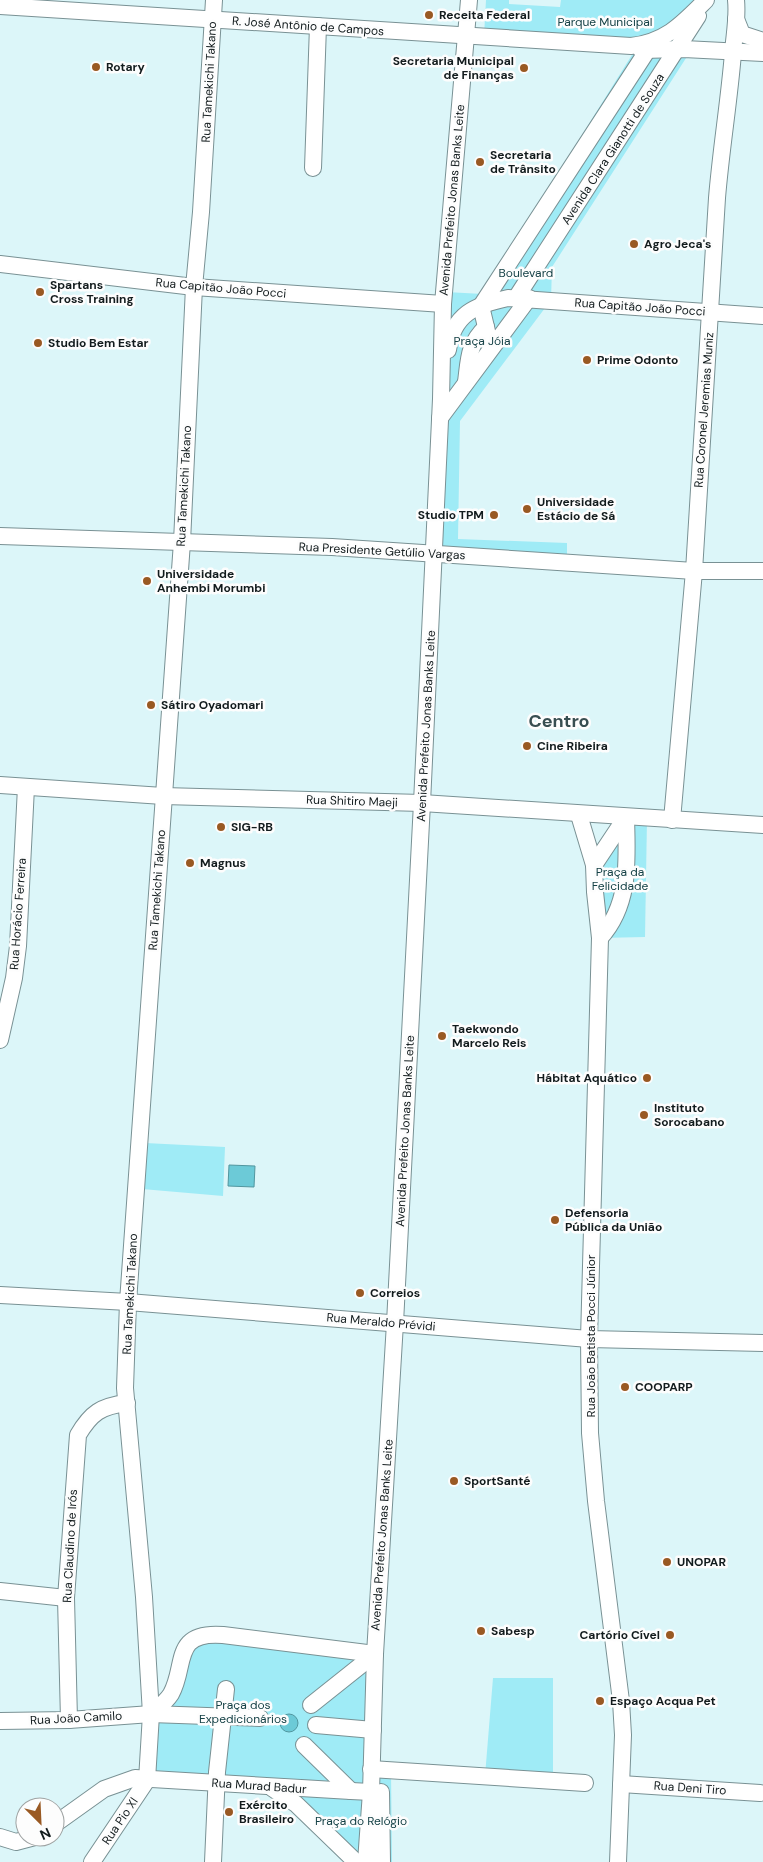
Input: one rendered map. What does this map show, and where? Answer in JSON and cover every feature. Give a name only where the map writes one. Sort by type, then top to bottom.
[{"type":"street","name":"Rua Tamekichi Takano","points":[[147,1780],[151,1714],[143,1588],[127,1404],[128,1302],[182,542],[194,287],[201,212],[214,0]]},
{"type":"street","name":"Avenida Prefeito Jonas Banks Leite","points":[[371,1859],[376,1794],[374,1654],[395,1323],[422,804],[441,399],[443,304],[469,0]]},
{"type":"street","points":[[616,45],[641,44],[665,36],[678,28],[707,0]]},
{"type":"street","name":"Avenida Clara Gianotti de Souza","points":[[440,418],[491,348],[523,298],[679,49],[707,0]]},
{"type":"street","name":"Rua Coronel Jeremias Muniz","points":[[672,820],[694,572],[720,159],[731,82],[738,51],[736,0]]},
{"type":"street","name":"R. José Antônio de Campos","points":[[0,6],[616,45]]},
{"type":"street","points":[[736,19],[742,34],[763,41]]},
{"type":"street","points":[[313,168],[318,26]]},
{"type":"street","points":[[616,45],[647,51],[679,49],[763,53]]},
{"type":"street","points":[[491,348],[481,306],[647,51]]},
{"type":"street","name":"Rua Capitão João Pocci","points":[[0,264],[194,287],[443,304]]},
{"type":"street","name":"Avenida Prefeito Jonas Banks Leite","points":[[441,399],[452,334],[464,315],[481,306],[501,300],[523,298]]},
{"type":"street","name":"Rua Capitão João Pocci","points":[[523,298],[763,316]]},
{"type":"street","points":[[466,382],[472,344],[486,327]]},
{"type":"street","name":"Rua Presidente Getúlio Vargas","points":[[0,536],[332,547],[694,572],[763,571]]},
{"type":"street","name":"Rua Shitiro Maeji","points":[[0,785],[163,796],[422,804],[763,825]]},
{"type":"street","name":"Rua Horácio Ferreira","points":[[0,1040],[14,978],[18,946],[26,787]]},
{"type":"street","name":"Rua João Batista Pocci Júnior","points":[[579,815],[594,866],[600,938],[589,1338],[591,1455],[621,1701],[623,1735],[618,1862]]},
{"type":"street","points":[[594,866],[626,817]]},
{"type":"street","points":[[600,938],[615,920],[622,896],[627,857],[626,817]]},
{"type":"street","name":"Rua Meraldo Prévidi","points":[[0,1295],[128,1302],[589,1338],[763,1343]]},
{"type":"street","name":"Rua Claudino de Irós","points":[[69,1720],[66,1598],[78,1435],[87,1420],[97,1412],[110,1405],[127,1404]]},
{"type":"street","points":[[0,1591],[66,1598]]},
{"type":"street","points":[[151,1714],[171,1694],[185,1649],[196,1639],[206,1635],[223,1635],[374,1654]]},
{"type":"street","points":[[311,1705],[374,1654]]},
{"type":"street","points":[[213,1862],[217,1783],[226,1689]]},
{"type":"street","name":"Rua João Camilo","points":[[0,1721],[69,1720],[151,1714],[260,1718]]},
{"type":"street","points":[[316,1725],[374,1730]]},
{"type":"street","points":[[304,1745],[351,1791]]},
{"type":"street","points":[[376,1769],[585,1783]]},
{"type":"street","name":"Rua Murad Badur","points":[[65,1817],[104,1789],[135,1778],[376,1794]]},
{"type":"street","name":"Rua Pio XI","points":[[92,1862],[147,1780]]},
{"type":"street","name":"Rua Deni Tiro","points":[[621,1784],[760,1793]]},
{"type":"street","name":"Avenida Prefeito Jonas Banks Leite","points":[[269,1787],[296,1804],[371,1859]]},
{"type":"street","points":[[0,1837],[15,1842]]},
{"type":"green space","name":"Parque Municipal","points":[[486,0],[509,0],[509,4],[560,7],[561,0],[706,0],[659,39],[484,36]]},
{"type":"green space","points":[[635,50],[688,55],[552,267],[551,300],[460,421],[458,539],[567,543],[567,562],[434,553],[446,292],[483,294]]},
{"type":"green space","name":"Praça da Felicidade","points":[[626,817],[647,819],[645,937],[600,938],[594,865]]},
{"type":"green space","points":[[145,1143],[225,1147],[223,1196],[142,1189]]},
{"type":"green space","name":"Praça dos Expedicionários","points":[[196,1640],[374,1655],[370,1770],[391,1771],[392,1862],[358,1862],[283,1793],[150,1777],[153,1714]]},
{"type":"green space","points":[[493,1678],[553,1678],[553,1780],[485,1776]]},
{"type":"shaded area","points":[[229,1165],[255,1166],[254,1187],[228,1186]]},
{"type":"shaded area","points":[[285,1714],[293,1714],[298,1719],[296,1730],[285,1732],[280,1727],[280,1719]]},
{"type":"place","name":"Receita Federal","points":[[429,15]]},
{"type":"place","name":"Rotary","points":[[96,67]]},
{"type":"place","name":"Secretaria Municipal de Finanças","points":[[524,68]]},
{"type":"place","name":"Secretaria de Trânsito","points":[[480,162]]},
{"type":"place","name":"Agro Jeca's","points":[[634,244]]},
{"type":"place","name":"Spartans Cross Training","points":[[40,292]]},
{"type":"place","name":"Studio Bem Estar","points":[[38,343]]},
{"type":"place","name":"Prime Odonto","points":[[587,360]]},
{"type":"place","name":"Universidade Estácio de Sá","points":[[527,509]]},
{"type":"place","name":"Studio TPM","points":[[494,515]]},
{"type":"place","name":"Universidade Anhembi Morumbi","points":[[147,581]]},
{"type":"place","name":"Sátiro Oyadomari","points":[[151,705]]},
{"type":"place","name":"Cine Ribeira","points":[[527,746]]},
{"type":"place","name":"SIG-RB","points":[[221,827]]},
{"type":"place","name":"Magnus","points":[[190,863]]},
{"type":"place","name":"Taekwondo Marcelo Reis","points":[[442,1036]]},
{"type":"place","name":"Hábitat Aquático","points":[[647,1078]]},
{"type":"place","name":"Instituto Sorocabano","points":[[644,1115]]},
{"type":"place","name":"Defensoria Pública da União","points":[[555,1220]]},
{"type":"place","name":"Correios","points":[[360,1293]]},
{"type":"place","name":"COOPARP","points":[[625,1387]]},
{"type":"place","name":"SportSanté","points":[[454,1481]]},
{"type":"place","name":"UNOPAR","points":[[667,1562]]},
{"type":"place","name":"Sabesp","points":[[481,1631]]},
{"type":"place","name":"Cartório Cível","points":[[670,1635]]},
{"type":"place","name":"Espaço Acqua Pet","points":[[600,1701]]},
{"type":"place","name":"Exército Brasileiro","points":[[229,1812]]},
{"type":"district","name":"Centro","points":[[559,721]]},
{"type":"park label","name":"Boulevard","points":[[526,273]]},
{"type":"park label","name":"Praça Jóia","points":[[482,341]]},
{"type":"park label","name":"Praça do Relógio","points":[[361,1821]]}]
